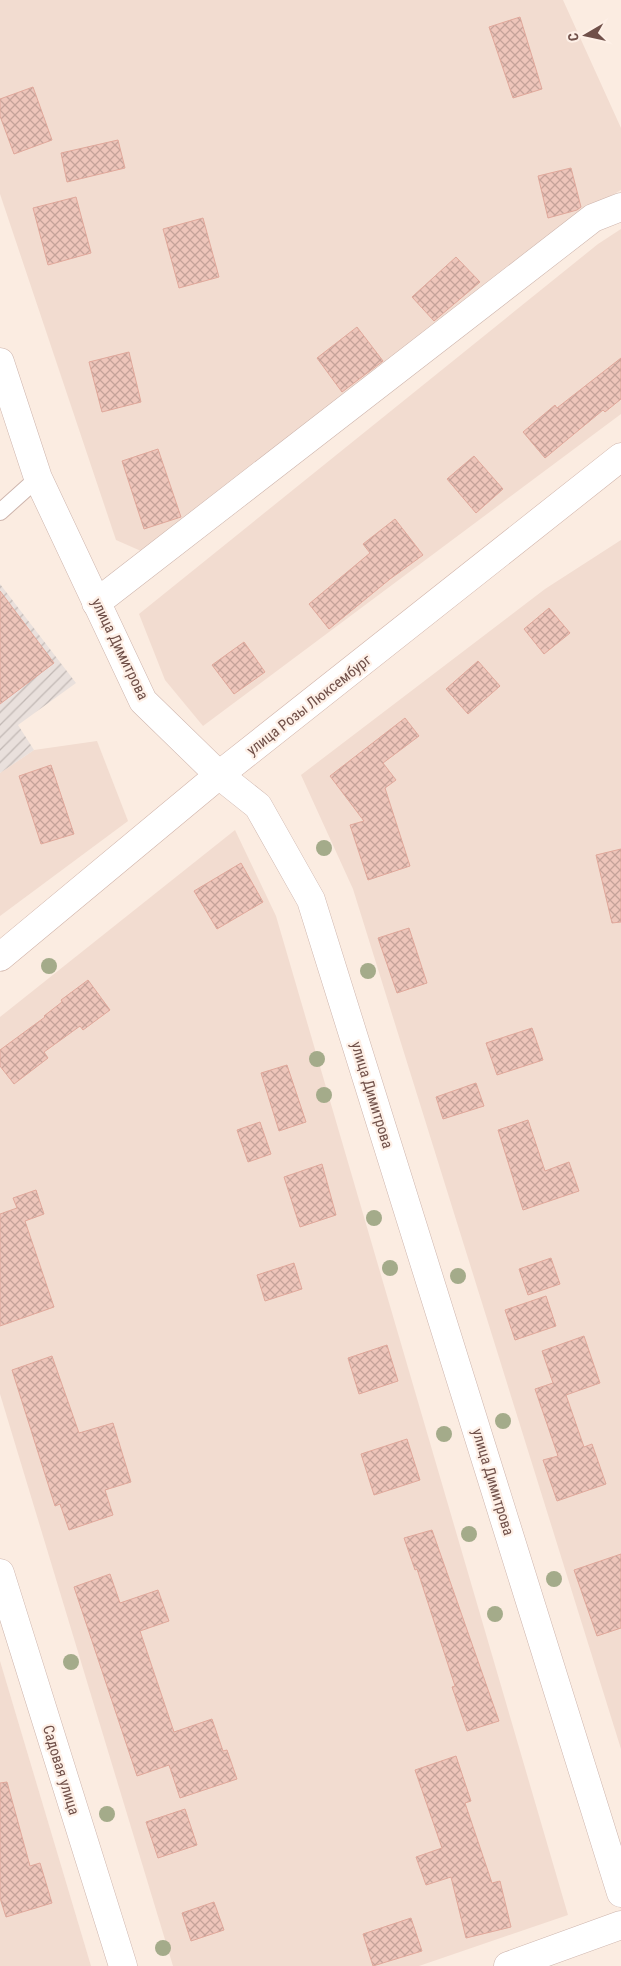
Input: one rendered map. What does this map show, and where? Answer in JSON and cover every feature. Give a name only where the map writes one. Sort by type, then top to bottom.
[{"type":"street","points":[[96,603],[593,218],[621,207]]},
{"type":"street","name":"улица Димитрова","points":[[0,362],[38,478],[143,700],[219,775],[258,806],[311,900],[621,1893]]},
{"type":"street","name":"улица Розы Люксембург","points":[[0,957],[219,775],[621,457]]},
{"type":"street","name":"Садовая улица","points":[[0,1574],[123,1966]]},
{"type":"street","points":[[508,1966],[621,1925]]},
{"type":"lane","points":[[0,512],[38,478]]},
{"type":"shaded area","points":[[0,0],[563,0],[621,128],[621,190],[595,205],[141,551],[116,540],[0,194]]},
{"type":"shaded area","points":[[621,229],[621,414],[203,726],[165,680],[139,614],[598,244]]},
{"type":"shaded area","points":[[621,540],[621,1749],[353,889],[301,775],[545,589]]},
{"type":"shaded area","points":[[0,584],[76,683],[18,725],[34,750],[0,773]]},
{"type":"shaded area","points":[[97,741],[128,821],[0,916],[0,773],[34,750]]},
{"type":"shaded area","points":[[235,830],[276,916],[568,1915],[419,1966],[173,1966],[0,1394],[0,1017]]},
{"type":"shaded area","points":[[0,1661],[91,1966],[0,1966]]},
{"type":"building","points":[[520,17],[542,89],[513,98],[489,27]]},
{"type":"building","points":[[33,87],[52,140],[14,154],[0,116],[0,99]]},
{"type":"building","points":[[118,140],[125,168],[67,182],[61,153]]},
{"type":"building","points":[[571,168],[581,207],[577,210],[548,218],[538,176]]},
{"type":"building","points":[[76,197],[91,253],[48,265],[33,208]]},
{"type":"building","points":[[203,218],[219,277],[179,288],[163,229]]},
{"type":"building","points":[[456,257],[480,282],[434,321],[412,297]]},
{"type":"building","points":[[357,327],[383,361],[342,392],[317,358]]},
{"type":"building","points":[[129,352],[141,402],[102,412],[89,362]]},
{"type":"building","points":[[621,358],[621,399],[605,412],[603,410],[545,458],[523,432],[555,405],[557,408]]},
{"type":"building","points":[[158,449],[181,517],[144,529],[122,461]]},
{"type":"building","points":[[474,456],[503,489],[476,513],[447,479]]},
{"type":"building","points":[[395,519],[423,555],[390,579],[329,629],[309,604],[370,553],[363,544]]},
{"type":"building","points":[[0,591],[54,663],[0,704]]},
{"type":"building","points":[[549,608],[570,633],[544,654],[524,629]]},
{"type":"building","points":[[244,642],[265,672],[234,694],[212,665]]},
{"type":"building","points":[[478,661],[500,686],[468,714],[446,689]]},
{"type":"building","points":[[405,718],[419,736],[383,763],[396,780],[385,788],[410,866],[368,880],[350,825],[364,821],[330,776]]},
{"type":"building","points":[[51,765],[74,834],[41,844],[19,776]]},
{"type":"building","points":[[621,849],[621,922],[612,923],[596,855]]},
{"type":"building","points":[[241,863],[263,902],[217,929],[194,891]]},
{"type":"building","points":[[409,928],[427,983],[397,993],[378,938]]},
{"type":"building","points":[[88,980],[110,1010],[83,1030],[80,1026],[44,1052],[48,1058],[14,1084],[0,1066],[0,1050],[45,1017],[62,1002],[61,1000]]},
{"type":"building","points":[[532,1028],[543,1060],[497,1075],[486,1043]]},
{"type":"building","points":[[287,1065],[306,1122],[279,1131],[261,1073]]},
{"type":"building","points":[[476,1083],[484,1106],[443,1119],[436,1097]]},
{"type":"building","points":[[528,1120],[545,1171],[569,1162],[579,1191],[523,1210],[498,1130]]},
{"type":"building","points":[[260,1122],[271,1154],[248,1162],[237,1130]]},
{"type":"building","points":[[322,1164],[336,1215],[300,1227],[284,1177]]},
{"type":"building","points":[[36,1190],[44,1214],[25,1221],[54,1307],[0,1326],[0,1214],[17,1208],[13,1198]]},
{"type":"building","points":[[551,1258],[560,1284],[528,1295],[519,1269]]},
{"type":"building","points":[[294,1263],[302,1289],[265,1301],[257,1275]]},
{"type":"building","points":[[546,1296],[556,1326],[515,1340],[505,1310]]},
{"type":"building","points":[[584,1336],[600,1383],[566,1395],[584,1447],[592,1444],[606,1484],[557,1501],[543,1460],[558,1456],[535,1389],[553,1383],[542,1351]]},
{"type":"building","points":[[387,1345],[398,1381],[359,1394],[348,1358]]},
{"type":"building","points":[[52,1356],[79,1433],[113,1423],[131,1482],[105,1490],[113,1515],[69,1530],[60,1504],[55,1506],[12,1370]]},
{"type":"building","points":[[407,1439],[420,1480],[374,1495],[361,1454]]},
{"type":"building","points":[[432,1530],[499,1721],[467,1731],[452,1687],[455,1686],[417,1569],[415,1570],[404,1538]]},
{"type":"building","points":[[621,1554],[621,1628],[597,1636],[574,1570]]},
{"type":"building","points":[[110,1574],[120,1603],[158,1590],[169,1621],[140,1631],[174,1732],[212,1719],[223,1751],[227,1750],[237,1779],[180,1798],[169,1765],[137,1776],[74,1587]]},
{"type":"building","points":[[456,1756],[471,1801],[465,1803],[492,1883],[500,1881],[511,1927],[466,1938],[451,1877],[426,1885],[416,1857],[442,1848],[415,1770]]},
{"type":"building","points":[[7,1782],[30,1866],[40,1863],[52,1903],[6,1917],[0,1898],[0,1783]]},
{"type":"building","points":[[185,1809],[197,1845],[158,1858],[146,1822]]},
{"type":"building","points":[[214,1902],[224,1930],[191,1941],[182,1913]]},
{"type":"building","points":[[411,1918],[422,1951],[373,1966],[363,1934]]}]
